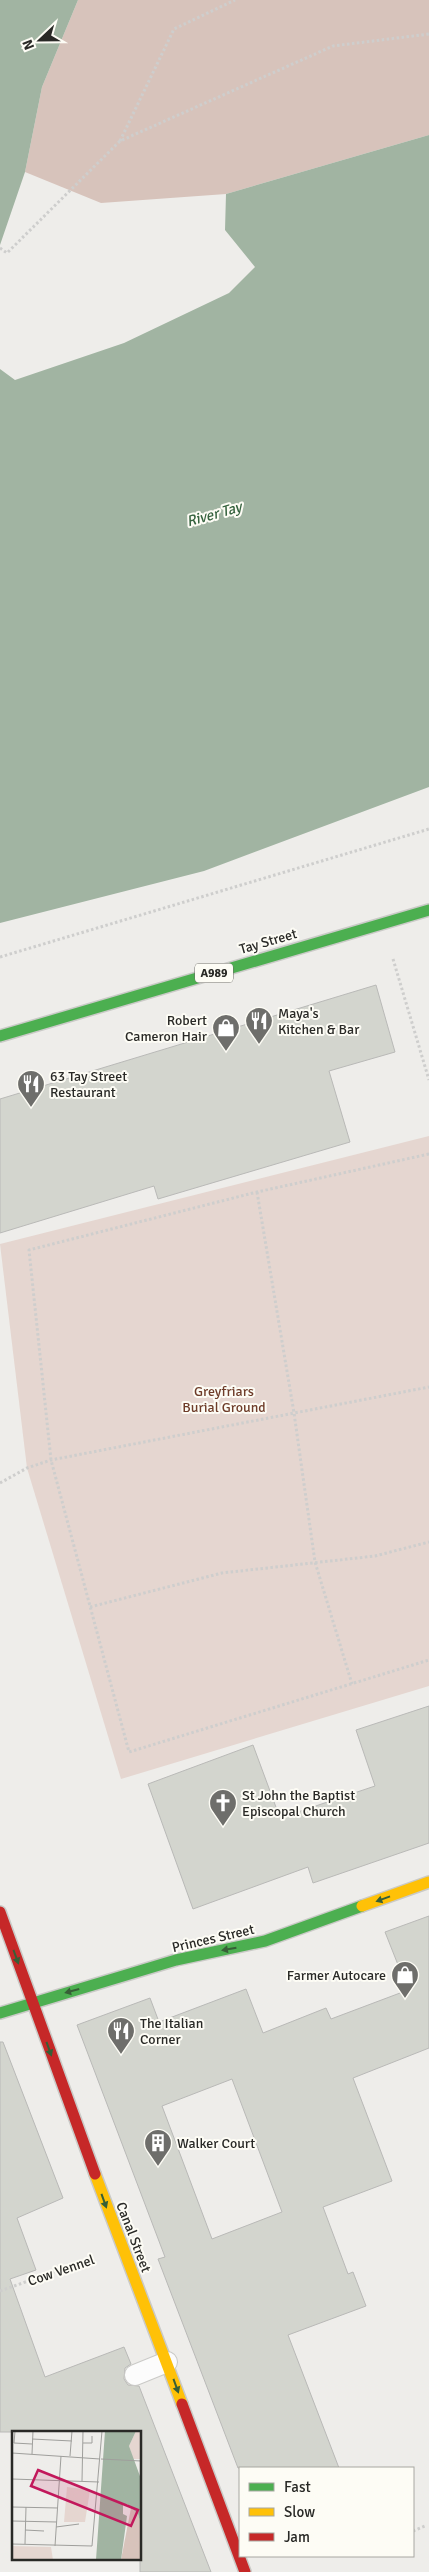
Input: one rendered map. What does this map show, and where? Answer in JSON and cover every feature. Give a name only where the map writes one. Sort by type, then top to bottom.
[{"type":"street","name":"Tay Street","points":[[0,1036],[429,910]]},
{"type":"street","name":"Princes Street","points":[[0,2013],[176,1960],[265,1941],[429,1882]]},
{"type":"street","name":"Canal Street","points":[[0,1912],[122,2248],[167,2362],[239,2556]]},
{"type":"street","name":"Canal Street","points":[[239,2557],[245,2572]]},
{"type":"lane","points":[[135,2375],[167,2362]]},
{"type":"path","points":[[0,248],[7,253],[120,141],[174,29],[234,0]]},
{"type":"path","points":[[120,141],[333,46],[429,34]]},
{"type":"path","points":[[0,957],[429,829]]},
{"type":"path","points":[[383,923],[429,1080]]},
{"type":"path","points":[[429,1154],[257,1192],[29,1250],[52,1460],[129,1752],[429,1660]]},
{"type":"path","points":[[257,1192],[294,1413],[315,1562],[352,1684]]},
{"type":"path","points":[[0,1483],[27,1468],[52,1460],[429,1387]]},
{"type":"path","points":[[90,1607],[222,1573],[375,1556],[429,1542]]},
{"type":"path","name":"Cow Vennel","points":[[0,2291],[122,2248]]},
{"type":"path","points":[[414,2531],[425,2526]]},
{"type":"green space","name":"Greyfriars Burial Ground","points":[[429,1136],[429,1686],[121,1779],[27,1468],[0,1244]]},
{"type":"shaded area","points":[[78,0],[429,0],[429,135],[226,194],[101,203],[25,172],[42,87]]},
{"type":"water","points":[[0,0],[78,0],[42,87],[25,172],[0,245]]},
{"type":"water","name":"River Tay","points":[[429,135],[429,787],[204,871],[0,923],[0,369],[15,380],[124,343],[229,293],[255,267],[225,230],[226,194]]},
{"type":"building","points":[[376,985],[395,1052],[329,1071],[350,1142],[158,1199],[154,1186],[0,1233],[0,1099]]},
{"type":"building","points":[[429,1706],[429,1843],[313,1883],[308,1867],[193,1909],[148,1784],[253,1745],[280,1818],[375,1786],[356,1730]]},
{"type":"building","points":[[429,1916],[429,2048],[353,2078],[392,2181],[323,2207],[348,2274],[353,2272],[366,2306],[288,2335],[339,2467],[238,2468],[158,2259],[165,2257],[77,2025],[150,1998],[159,2022],[246,1989],[263,2033],[326,2008],[331,2019],[408,1990],[385,1932]],"holes":[[[232,2079],[282,2212],[212,2239],[162,2106]]]},
{"type":"building","points":[[0,2042],[3,2042],[63,2198],[17,2218],[36,2270],[10,2279],[45,2377],[124,2347],[131,2364],[125,2368],[124,2379],[128,2385],[139,2386],[211,2572],[140,2572],[141,2431],[0,2432]]},
{"type":"traffic: fast","points":[[0,1036],[429,910]]},
{"type":"traffic: fast","points":[[0,2013],[176,1960],[265,1941],[362,1906]]},
{"type":"traffic: slow","points":[[362,1906],[429,1882]]},
{"type":"traffic: slow","points":[[95,2174],[182,2404]]},
{"type":"traffic: jam","points":[[0,1912],[95,2174]]},
{"type":"traffic: jam","points":[[182,2404],[239,2556]]},
{"type":"traffic: jam","points":[[239,2557],[245,2572]]},
{"type":"place","name":"Maya's Kitchen & Bar","points":[[259,1045]]},
{"type":"place","name":"Robert Cameron Hair","points":[[226,1052]]},
{"type":"place","name":"63 Tay Street Restaurant","points":[[31,1108]]},
{"type":"place","name":"St John the Baptist Episcopal Church","points":[[223,1827]]},
{"type":"place","name":"Farmer Autocare","points":[[405,1999]]},
{"type":"place","name":"The Italian Corner","points":[[121,2055]]},
{"type":"place","name":"Walker Court","points":[[158,2167]]}]
